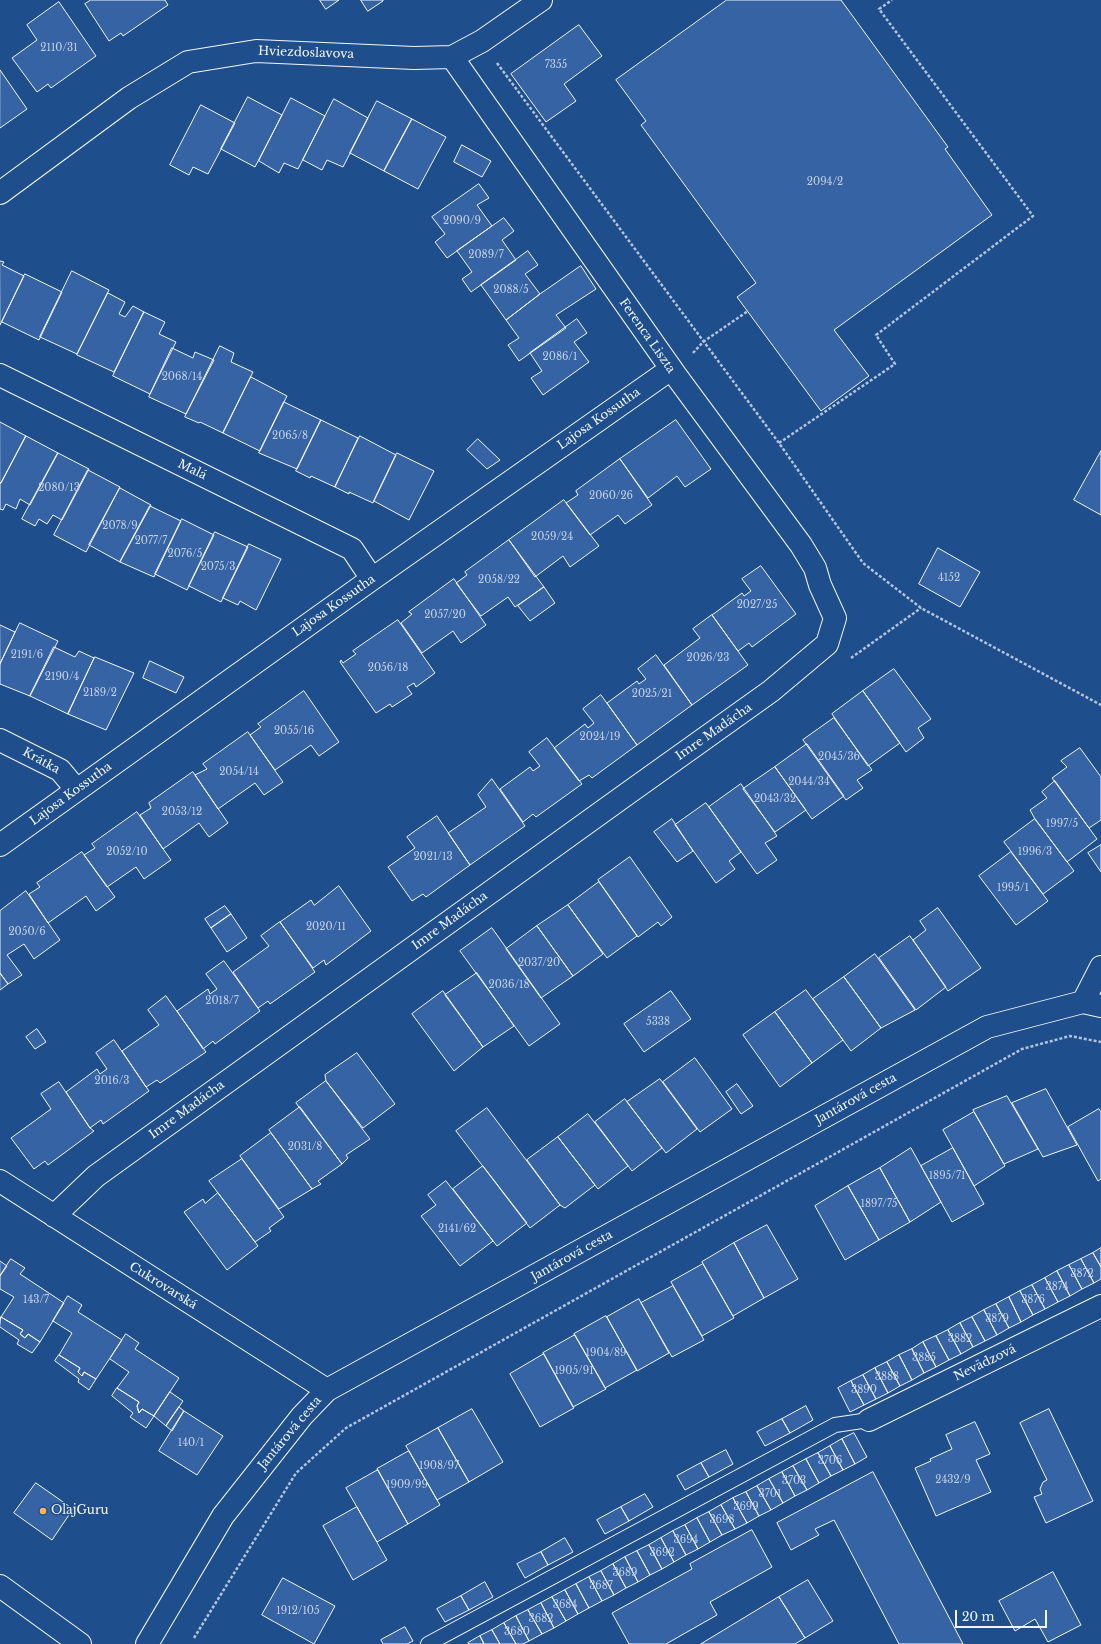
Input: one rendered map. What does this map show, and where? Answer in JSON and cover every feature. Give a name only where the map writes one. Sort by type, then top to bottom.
[{"type":"street","name":"Hviezdoslavova","points":[[0,193],[129,98],[188,62],[256,51],[414,58],[452,57],[482,42],[541,0]]},
{"type":"street","name":"Ferenca Liszta","points":[[452,57],[671,369],[800,545],[814,568],[820,586],[835,618],[828,644]]},
{"type":"street","name":"Lajosa Kossutha","points":[[0,845],[76,789],[372,579],[671,369]]},
{"type":"street","name":"Malá","points":[[0,374],[352,549],[372,579]]},
{"type":"street","name":"Imre Madácha","points":[[54,1216],[96,1176],[772,691],[828,644]]},
{"type":"street","name":"Krátka","points":[[0,740],[60,770],[76,789]]},
{"type":"street","points":[[1092,1004],[1101,967]]},
{"type":"street","name":"Jantárová cesta","points":[[147,1644],[223,1516],[302,1416],[327,1390],[987,1027],[1092,1004]]},
{"type":"street","name":"Cukrovarská","points":[[0,1181],[327,1390]]},
{"type":"street","name":"Nevädzová","points":[[869,1420],[1101,1306]]},
{"type":"street","points":[[0,1586],[80,1644]]},
{"type":"lane","points":[[428,1644],[835,1425],[869,1420]]},
{"type":"path","points":[[779,443],[896,364],[876,335],[1033,216],[879,9],[892,0]]},
{"type":"path","points":[[482,42],[779,443],[863,563],[921,608],[1101,705]]},
{"type":"path","points":[[688,357],[703,342],[748,311]]},
{"type":"path","points":[[828,644],[842,664],[921,608]]},
{"type":"path","points":[[194,1638],[296,1473],[346,1428],[1022,1049],[1070,1036],[1101,1042]]},
{"type":"building","points":[[91,0],[165,0],[168,5],[123,36],[121,33],[109,41],[85,4]]},
{"type":"building","points":[[320,0],[339,0],[326,9]]},
{"type":"building","points":[[361,0],[383,0],[383,1],[368,11]]},
{"type":"building","points":[[727,0],[841,0],[948,147],[945,149],[992,215],[834,330],[869,376],[821,411],[737,297],[756,283],[641,125],[646,121],[616,80]]},
{"type":"building","points":[[59,2],[96,56],[51,88],[48,84],[37,92],[12,58],[37,40],[27,25]]},
{"type":"building","points":[[579,25],[602,56],[564,84],[576,101],[546,122],[511,74]]},
{"type":"building","points":[[0,70],[27,109],[0,128]]},
{"type":"building","points":[[248,97],[282,115],[255,167],[221,149]]},
{"type":"building","points":[[291,98],[325,116],[298,169],[284,163],[279,173],[259,161]]},
{"type":"building","points":[[334,99],[368,118],[343,167],[327,160],[322,170],[303,160]]},
{"type":"building","points":[[377,101],[412,119],[384,171],[350,153]]},
{"type":"building","points":[[201,105],[235,123],[208,174],[193,167],[189,175],[170,165]]},
{"type":"building","points":[[412,119],[446,137],[418,189],[384,171]]},
{"type":"building","points":[[462,145],[491,161],[482,177],[454,162]]},
{"type":"building","points":[[479,184],[489,198],[477,205],[492,226],[447,258],[435,242],[445,234],[432,217]]},
{"type":"building","points":[[504,218],[514,231],[502,240],[516,260],[471,292],[462,279],[472,272],[457,251]]},
{"type":"building","points":[[528,251],[538,265],[525,274],[540,294],[506,320],[481,285]]},
{"type":"building","points":[[0,261],[4,262],[2,265],[24,276],[0,325]]},
{"type":"building","points":[[581,266],[596,289],[556,315],[566,328],[519,361],[508,345],[519,338],[506,320],[540,294]]},
{"type":"building","points":[[72,271],[109,290],[77,354],[40,337]]},
{"type":"building","points":[[25,274],[62,292],[39,340],[2,322]]},
{"type":"building","points":[[108,293],[125,302],[119,314],[125,317],[133,306],[144,312],[114,372],[77,355]]},
{"type":"building","points":[[144,312],[165,322],[159,334],[176,342],[150,394],[113,376]]},
{"type":"building","points":[[577,319],[587,333],[574,342],[589,362],[543,395],[531,378],[542,371],[530,353]]},
{"type":"building","points":[[220,346],[234,353],[231,362],[253,372],[223,433],[200,422],[199,423],[185,417]]},
{"type":"building","points":[[172,348],[193,358],[195,352],[214,360],[186,414],[149,397]]},
{"type":"building","points":[[251,377],[287,396],[260,451],[223,433]]},
{"type":"building","points":[[284,402],[321,420],[297,469],[259,453]]},
{"type":"building","points":[[321,420],[358,438],[335,487],[296,471]]},
{"type":"building","points":[[676,420],[711,469],[685,487],[677,476],[648,498],[620,459]]},
{"type":"building","points":[[0,422],[26,436],[1,483],[0,482]]},
{"type":"building","points":[[26,436],[58,453],[30,505],[20,499],[16,509],[6,504],[3,510],[0,509],[0,485]]},
{"type":"building","points":[[360,436],[396,455],[373,503],[335,487]]},
{"type":"building","points":[[478,439],[500,460],[487,469],[467,450]]},
{"type":"building","points":[[1101,451],[1101,515],[1074,500]]},
{"type":"building","points":[[58,453],[89,469],[62,520],[53,515],[47,524],[39,519],[35,526],[22,519]]},
{"type":"building","points":[[397,453],[434,471],[409,520],[374,501]]},
{"type":"building","points":[[620,459],[652,505],[625,524],[618,515],[590,535],[566,503],[578,495],[576,491]]},
{"type":"building","points":[[88,470],[120,487],[86,552],[54,535]]},
{"type":"building","points":[[120,488],[151,505],[120,562],[89,545]]},
{"type":"building","points":[[564,500],[599,546],[570,567],[563,556],[535,577],[509,540]]},
{"type":"building","points":[[150,506],[181,521],[154,577],[120,562]]},
{"type":"building","points":[[182,519],[214,535],[187,590],[155,574]]},
{"type":"building","points":[[215,532],[248,547],[221,602],[189,586]]},
{"type":"building","points":[[509,540],[544,587],[515,607],[508,597],[481,616],[456,583],[467,575],[465,572]]},
{"type":"building","points":[[249,544],[281,559],[256,610],[240,601],[238,605],[223,598]]},
{"type":"building","points":[[938,548],[980,572],[960,607],[919,584]]},
{"type":"building","points":[[761,566],[796,614],[752,647],[749,643],[738,651],[712,615],[742,593],[744,596],[751,591],[742,579]]},
{"type":"building","points":[[454,579],[486,625],[461,643],[453,631],[422,653],[401,623],[412,614],[409,612]]},
{"type":"building","points":[[544,587],[555,603],[530,621],[518,606]]},
{"type":"building","points":[[712,615],[748,665],[692,705],[664,665],[700,638],[693,629]]},
{"type":"building","points":[[398,620],[435,673],[416,687],[414,683],[407,687],[412,694],[392,707],[390,704],[376,713],[340,662],[341,660],[343,663],[356,654],[353,651]]},
{"type":"building","points":[[20,623],[58,641],[30,696],[0,684],[0,664]]},
{"type":"building","points":[[0,625],[15,632],[0,664]]},
{"type":"building","points":[[54,647],[75,657],[79,651],[94,658],[68,714],[30,696]]},
{"type":"building","points":[[656,655],[692,705],[637,745],[607,703],[637,681],[639,684],[646,679],[638,669]]},
{"type":"building","points":[[95,657],[134,673],[106,730],[68,714]]},
{"type":"building","points":[[150,661],[184,677],[176,693],[143,678]]},
{"type":"building","points":[[894,669],[931,719],[918,728],[924,738],[906,752],[863,691]]},
{"type":"building","points":[[304,691],[339,742],[319,756],[311,745],[275,770],[250,735],[261,727],[258,724]]},
{"type":"building","points":[[863,691],[900,743],[868,766],[832,714]]},
{"type":"building","points":[[601,695],[637,745],[592,778],[589,775],[579,781],[554,748],[585,724],[588,728],[594,723],[583,709]]},
{"type":"building","points":[[834,718],[872,770],[857,780],[863,788],[846,800],[803,740]]},
{"type":"building","points":[[248,732],[283,782],[264,795],[255,783],[218,809],[195,775],[207,769],[203,764]]},
{"type":"building","points":[[547,738],[582,784],[536,817],[533,814],[523,822],[500,789],[530,767],[533,771],[540,766],[529,752]]},
{"type":"building","points":[[807,744],[844,796],[812,819],[775,767]]},
{"type":"building","points":[[1080,748],[1101,777],[1101,820],[1089,828],[1052,778],[1067,767],[1061,761]]},
{"type":"building","points":[[775,767],[806,810],[775,832],[743,789]]},
{"type":"building","points":[[193,772],[228,823],[209,837],[199,823],[163,849],[140,815],[151,808],[149,803]]},
{"type":"building","points":[[492,779],[525,826],[470,865],[448,833],[486,807],[478,795]]},
{"type":"building","points":[[1055,781],[1097,839],[1067,862],[1030,810],[1047,798],[1042,792]]},
{"type":"building","points":[[741,784],[777,836],[765,843],[777,860],[757,874],[709,807]]},
{"type":"building","points":[[706,803],[741,852],[729,861],[735,869],[716,883],[675,825]]},
{"type":"building","points":[[137,812],[171,860],[144,879],[136,867],[107,887],[84,855],[95,848],[92,844]]},
{"type":"building","points":[[437,816],[470,865],[426,897],[423,894],[412,901],[388,867],[415,848],[407,837]]},
{"type":"building","points":[[672,819],[693,851],[677,862],[654,832]]},
{"type":"building","points":[[1035,819],[1074,871],[1043,894],[1004,842]]},
{"type":"building","points":[[1101,845],[1101,872],[1088,853]]},
{"type":"building","points":[[82,852],[115,897],[96,911],[86,896],[48,923],[29,894],[40,887],[37,883]]},
{"type":"building","points":[[1011,852],[1048,901],[1016,925],[979,876]]},
{"type":"building","points":[[630,857],[672,917],[661,926],[658,922],[638,937],[598,880]]},
{"type":"building","points":[[599,882],[637,936],[607,958],[568,905]]},
{"type":"building","points":[[339,886],[371,931],[326,965],[324,960],[313,968],[280,922],[311,900],[314,905]]},
{"type":"building","points":[[26,891],[60,940],[34,959],[24,944],[7,955],[22,975],[8,984],[0,973],[0,911]]},
{"type":"building","points":[[568,905],[603,954],[573,976],[537,926]]},
{"type":"building","points":[[225,906],[231,914],[211,928],[205,919]]},
{"type":"building","points":[[938,908],[981,968],[948,991],[913,940],[926,930],[920,921]]},
{"type":"building","points":[[231,914],[247,938],[227,952],[211,928]]},
{"type":"building","points":[[280,922],[315,972],[270,1004],[268,1001],[258,1008],[233,972],[269,946],[261,936]]},
{"type":"building","points":[[537,926],[573,976],[541,998],[506,949]]},
{"type":"building","points":[[492,928],[560,1024],[529,1046],[460,951]]},
{"type":"building","points":[[910,936],[946,987],[916,1010],[879,958]]},
{"type":"building","points":[[875,954],[915,1010],[881,1028],[844,977]]},
{"type":"building","points":[[224,961],[260,1011],[215,1044],[213,1041],[203,1049],[177,1011],[208,989],[210,994],[217,989],[206,974]]},
{"type":"building","points":[[0,973],[8,984],[0,990]]},
{"type":"building","points":[[477,973],[514,1026],[483,1047],[445,995]]},
{"type":"building","points":[[844,977],[881,1028],[851,1051],[813,999]]},
{"type":"building","points":[[806,990],[843,1040],[812,1063],[775,1012]]},
{"type":"building","points":[[443,991],[483,1047],[454,1071],[412,1014]]},
{"type":"building","points":[[671,991],[691,1019],[644,1052],[624,1024]]},
{"type":"building","points":[[166,996],[206,1052],[160,1083],[157,1080],[146,1087],[122,1051],[159,1025],[148,1010]]},
{"type":"building","points":[[775,1012],[812,1063],[780,1087],[743,1035]]},
{"type":"building","points":[[37,1029],[46,1042],[35,1049],[26,1037]]},
{"type":"building","points":[[114,1040],[149,1091],[103,1124],[101,1120],[90,1128],[66,1092],[97,1069],[100,1074],[107,1069],[96,1053]]},
{"type":"building","points":[[357,1053],[395,1104],[363,1128],[326,1081],[325,1075]]},
{"type":"building","points":[[695,1058],[732,1109],[700,1132],[663,1082]]},
{"type":"building","points":[[660,1079],[697,1129],[666,1153],[627,1102]]},
{"type":"building","points":[[326,1081],[370,1139],[346,1155],[348,1158],[342,1164],[296,1103]]},
{"type":"building","points":[[59,1082],[90,1128],[94,1131],[48,1165],[45,1161],[34,1169],[11,1138],[51,1109],[41,1094]]},
{"type":"building","points":[[737,1084],[753,1106],[741,1114],[726,1092]]},
{"type":"building","points":[[1046,1089],[1077,1145],[1043,1157],[1012,1103]]},
{"type":"building","points":[[1007,1096],[1038,1149],[1004,1164],[973,1110]]},
{"type":"building","points":[[625,1099],[662,1148],[632,1171],[595,1122]]},
{"type":"building","points":[[300,1107],[342,1164],[318,1181],[321,1184],[312,1189],[269,1130]]},
{"type":"building","points":[[487,1108],[560,1205],[530,1228],[456,1131]]},
{"type":"building","points":[[1099,1109],[1101,1112],[1101,1179],[1098,1181],[1068,1127]]},
{"type":"building","points":[[974,1112],[1005,1166],[974,1186],[943,1130]]},
{"type":"building","points":[[588,1114],[628,1166],[598,1189],[558,1137]]},
{"type":"building","points":[[271,1133],[312,1189],[279,1209],[240,1156]]},
{"type":"building","points":[[558,1137],[595,1185],[565,1208],[560,1205],[527,1160]]},
{"type":"building","points":[[911,1148],[941,1202],[910,1222],[880,1168]]},
{"type":"building","points":[[953,1148],[984,1204],[952,1222],[921,1166]]},
{"type":"building","points":[[242,1159],[284,1217],[269,1228],[271,1231],[255,1242],[209,1181]]},
{"type":"building","points":[[483,1166],[527,1223],[497,1246],[453,1189]]},
{"type":"building","points":[[880,1168],[910,1222],[879,1240],[848,1186]]},
{"type":"building","points":[[446,1181],[493,1241],[460,1266],[421,1216],[436,1205],[428,1195]]},
{"type":"building","points":[[848,1186],[879,1240],[845,1260],[815,1206]]},
{"type":"building","points":[[218,1193],[258,1246],[227,1270],[184,1212],[203,1199],[205,1203]]},
{"type":"building","points":[[767,1225],[798,1279],[764,1298],[734,1243]]},
{"type":"building","points":[[734,1243],[764,1298],[733,1316],[702,1262]]},
{"type":"building","points":[[1101,1248],[1101,1267],[1093,1253]]},
{"type":"building","points":[[1093,1253],[1101,1267],[1101,1279],[1094,1283],[1081,1259]]},
{"type":"building","points":[[11,1259],[25,1268],[20,1274],[64,1303],[40,1342],[28,1334],[25,1338],[20,1334],[23,1330],[1,1317],[14,1297],[0,1289],[0,1276]]},
{"type":"building","points":[[1081,1259],[1094,1283],[1082,1289],[1069,1265]]},
{"type":"building","points":[[0,1261],[7,1266],[0,1276]]},
{"type":"building","points":[[703,1264],[734,1318],[702,1336],[671,1282]]},
{"type":"building","points":[[1069,1265],[1082,1289],[1070,1296],[1057,1271]]},
{"type":"building","points":[[1057,1271],[1070,1296],[1058,1302],[1045,1278]]},
{"type":"building","points":[[1045,1278],[1058,1302],[1045,1309],[1032,1285]]},
{"type":"building","points":[[1032,1285],[1045,1309],[1033,1315],[1020,1291]]},
{"type":"building","points":[[673,1286],[704,1340],[672,1357],[641,1303]]},
{"type":"building","points":[[1020,1291],[1033,1315],[1021,1322],[1009,1297]]},
{"type":"building","points":[[68,1296],[82,1305],[78,1312],[122,1340],[96,1379],[84,1372],[82,1376],[78,1372],[80,1368],[59,1355],[72,1333],[53,1321]]},
{"type":"building","points":[[1009,1297],[1021,1322],[1009,1328],[996,1304]]},
{"type":"building","points":[[639,1299],[669,1353],[637,1371],[607,1317]]},
{"type":"building","points":[[996,1304],[1009,1328],[997,1335],[984,1310]]},
{"type":"building","points":[[984,1310],[997,1335],[985,1341],[972,1317]]},
{"type":"building","points":[[606,1316],[637,1370],[605,1388],[574,1334]]},
{"type":"building","points":[[1,1317],[23,1330],[20,1334],[25,1338],[28,1334],[40,1342],[32,1353],[17,1344],[19,1340],[0,1327]]},
{"type":"building","points":[[972,1317],[985,1341],[973,1347],[960,1323]]},
{"type":"building","points":[[960,1323],[973,1347],[961,1354],[948,1330]]},
{"type":"building","points":[[948,1330],[961,1354],[949,1360],[936,1336]]},
{"type":"building","points":[[126,1334],[139,1343],[135,1349],[179,1378],[154,1416],[142,1409],[139,1413],[137,1406],[139,1402],[117,1388],[129,1372],[110,1359]]},
{"type":"building","points":[[575,1335],[606,1389],[573,1407],[543,1353]]},
{"type":"building","points":[[936,1336],[949,1360],[936,1367],[923,1342]]},
{"type":"building","points":[[923,1342],[936,1367],[924,1373],[912,1349]]},
{"type":"building","points":[[912,1349],[924,1373],[912,1380],[899,1355]]},
{"type":"building","points":[[544,1354],[574,1408],[540,1427],[510,1374]]},
{"type":"building","points":[[59,1355],[80,1368],[78,1372],[82,1376],[84,1372],[96,1379],[89,1390],[78,1382],[79,1379],[55,1361]]},
{"type":"building","points":[[899,1355],[912,1380],[900,1386],[887,1362]]},
{"type":"building","points":[[887,1362],[900,1386],[888,1393],[875,1368]]},
{"type":"building","points":[[875,1368],[888,1393],[876,1399],[863,1375]]},
{"type":"building","points":[[863,1375],[876,1399],[864,1405],[851,1381]]},
{"type":"building","points":[[851,1381],[864,1405],[850,1412],[838,1388]]},
{"type":"building","points":[[117,1388],[139,1402],[137,1406],[139,1413],[142,1409],[154,1416],[146,1428],[130,1417],[133,1413],[112,1396]]},
{"type":"building","points":[[170,1392],[183,1401],[166,1426],[154,1416]]},
{"type":"building","points":[[806,1406],[813,1420],[790,1433],[782,1419]]},
{"type":"building","points":[[179,1407],[184,1411],[172,1431],[166,1426]]},
{"type":"building","points":[[472,1409],[503,1462],[469,1482],[438,1428]]},
{"type":"building","points":[[1049,1409],[1093,1501],[1046,1523],[1034,1497],[1042,1494],[1040,1489],[1043,1482],[1047,1480],[1020,1423]]},
{"type":"building","points":[[184,1411],[223,1436],[197,1475],[159,1451]]},
{"type":"building","points":[[782,1419],[790,1433],[765,1446],[757,1432]]},
{"type":"building","points":[[975,1422],[990,1454],[976,1460],[991,1492],[936,1516],[915,1468],[952,1449],[946,1435]]},
{"type":"building","points":[[438,1428],[469,1482],[437,1500],[406,1446]]},
{"type":"building","points":[[854,1433],[867,1457],[855,1464],[842,1439]]},
{"type":"building","points":[[842,1439],[855,1464],[843,1470],[830,1446]]},
{"type":"building","points":[[830,1446],[843,1470],[831,1476],[818,1453]]},
{"type":"building","points":[[726,1450],[733,1464],[709,1477],[701,1463]]},
{"type":"building","points":[[409,1451],[440,1505],[408,1524],[377,1469]]},
{"type":"building","points":[[818,1453],[831,1476],[819,1483],[806,1459]]},
{"type":"building","points":[[806,1459],[819,1483],[807,1490],[793,1466]]},
{"type":"building","points":[[701,1463],[709,1477],[685,1490],[677,1476]]},
{"type":"building","points":[[793,1466],[807,1490],[795,1496],[782,1472]]},
{"type":"building","points":[[378,1470],[408,1524],[377,1542],[346,1488]]},
{"type":"building","points":[[782,1472],[795,1496],[783,1503],[769,1479]]},
{"type":"building","points":[[873,1472],[963,1644],[899,1644],[834,1520],[815,1529],[819,1535],[791,1550],[777,1523]]},
{"type":"building","points":[[769,1479],[783,1503],[771,1510],[757,1486]]},
{"type":"building","name":"OlajGuru","points":[[36,1483],[73,1509],[52,1540],[14,1513]]},
{"type":"building","points":[[757,1486],[771,1510],[759,1516],[746,1492]]},
{"type":"building","points":[[746,1492],[759,1516],[747,1523],[733,1498]]},
{"type":"building","points":[[645,1494],[653,1507],[629,1521],[621,1507]]},
{"type":"building","points":[[733,1498],[747,1523],[735,1529],[721,1505]]},
{"type":"building","points":[[721,1505],[735,1529],[722,1535],[709,1512]]},
{"type":"building","points":[[357,1507],[387,1560],[353,1580],[323,1526]]},
{"type":"building","points":[[621,1507],[629,1521],[605,1534],[597,1520]]},
{"type":"building","points":[[709,1512],[722,1535],[710,1542],[697,1518]]},
{"type":"building","points":[[697,1518],[710,1542],[698,1549],[685,1525]]},
{"type":"building","points":[[685,1525],[698,1549],[686,1555],[673,1531]]},
{"type":"building","points":[[752,1530],[772,1567],[710,1602],[717,1615],[666,1644],[629,1644],[612,1613],[692,1569],[690,1564]]},
{"type":"building","points":[[673,1531],[686,1555],[674,1562],[661,1538]]},
{"type":"building","points":[[565,1538],[573,1552],[548,1565],[541,1552]]},
{"type":"building","points":[[661,1538],[674,1562],[662,1569],[649,1545]]},
{"type":"building","points":[[649,1545],[662,1569],[650,1575],[637,1551]]},
{"type":"building","points":[[637,1551],[650,1575],[638,1582],[625,1557]]},
{"type":"building","points":[[541,1552],[548,1565],[525,1578],[517,1564]]},
{"type":"building","points":[[625,1557],[638,1582],[626,1588],[613,1564]]},
{"type":"building","points":[[613,1564],[626,1588],[614,1595],[601,1571]]},
{"type":"building","points":[[601,1571],[614,1595],[602,1601],[589,1577]]},
{"type":"building","points":[[1053,1572],[1081,1625],[1048,1642],[1035,1619],[1015,1631],[999,1601]]},
{"type":"building","points":[[589,1577],[602,1601],[589,1608],[576,1584]]},
{"type":"building","points":[[283,1578],[335,1606],[314,1644],[262,1615]]},
{"type":"building","points":[[808,1580],[833,1621],[805,1638],[779,1597]]},
{"type":"building","points":[[485,1582],[493,1597],[469,1610],[461,1596]]},
{"type":"building","points":[[576,1584],[589,1608],[578,1614],[565,1590]]},
{"type":"building","points":[[565,1590],[578,1614],[566,1621],[552,1597]]},
{"type":"building","points":[[461,1596],[469,1610],[445,1622],[437,1609]]},
{"type":"building","points":[[552,1597],[566,1621],[554,1628],[541,1603]]},
{"type":"building","points":[[779,1597],[805,1638],[795,1644],[701,1644]]},
{"type":"building","points":[[541,1603],[554,1628],[542,1634],[528,1610]]},
{"type":"building","points":[[528,1610],[542,1634],[529,1641],[516,1616]]},
{"type":"building","points":[[516,1616],[529,1641],[523,1644],[516,1644],[504,1623]]},
{"type":"building","points":[[504,1623],[516,1644],[500,1644],[492,1630]]},
{"type":"building","points":[[405,1627],[413,1641],[407,1644],[383,1644],[381,1640]]},
{"type":"building","points":[[492,1630],[500,1644],[484,1644],[480,1636]]},
{"type":"building","points":[[480,1636],[484,1644],[468,1643]]},
{"type":"place","name":"OlajGuru","points":[[43,1511]]}]
